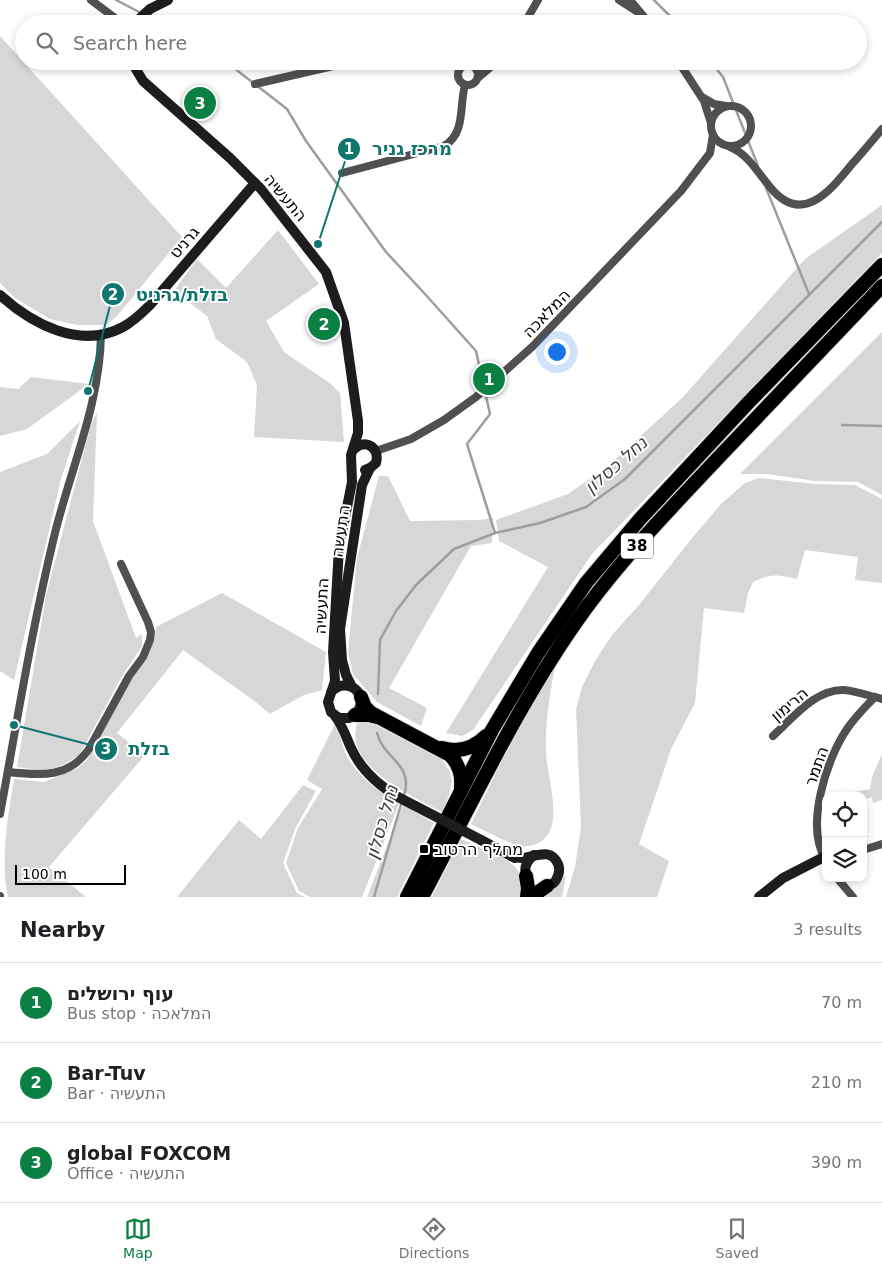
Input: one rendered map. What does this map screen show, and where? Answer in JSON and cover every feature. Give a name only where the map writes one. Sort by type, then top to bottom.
[{"type":"highway","name":"38","points":[[407,897],[492,730],[538,653],[586,583],[647,512],[754,397],[882,265]]},
{"type":"highway","name":"38","points":[[424,895],[525,702],[548,663],[587,607],[630,554],[882,286]]},
{"type":"highway","points":[[815,357],[882,294]]},
{"type":"highway","points":[[357,692],[367,710],[450,755],[457,762],[461,776],[460,792]]},
{"type":"highway","points":[[354,716],[368,715],[378,717]]},
{"type":"highway","points":[[437,747],[450,750],[467,749],[483,740],[492,730]]},
{"type":"highway","points":[[525,874],[528,888],[527,897]]},
{"type":"highway","points":[[531,897],[547,886]]},
{"type":"street","points":[[91,0],[111,15]]},
{"type":"street","points":[[144,15],[150,9],[168,0]]},
{"type":"street","points":[[529,15],[538,0]]},
{"type":"street","points":[[619,0],[642,15]]},
{"type":"street","points":[[630,0],[642,15]]},
{"type":"street","name":"התעשיה","points":[[136,70],[143,81],[255,183],[326,272],[344,323],[358,421],[358,433],[354,449]]},
{"type":"street","points":[[255,84],[316,70]]},
{"type":"street","points":[[460,70],[459,80],[465,85],[474,84],[487,70]]},
{"type":"street","points":[[478,70],[479,77]]},
{"type":"street","points":[[684,70],[707,109],[713,135],[720,143],[741,152],[771,189],[787,201],[800,204],[813,202],[826,194],[882,129]]},
{"type":"street","points":[[342,173],[450,143],[454,139],[459,127],[460,105],[465,85]]},
{"type":"street","points":[[700,96],[714,104],[738,107],[748,114],[752,126],[747,149],[751,162]]},
{"type":"street","points":[[711,123],[717,112],[728,106]]},
{"type":"street","name":"המלאכה","points":[[373,448],[411,439],[444,420],[476,397],[532,347],[673,201],[707,158],[712,148],[713,135]]},
{"type":"street","points":[[729,146],[742,144],[750,136]]},
{"type":"street","name":"המלאכה","points":[[707,158],[718,150],[729,146]]},
{"type":"street","name":"גרניט","points":[[0,295],[20,312],[45,326],[76,336],[101,334],[123,328],[137,318],[255,183]]},
{"type":"street","points":[[0,814],[46,569],[65,494],[88,421],[96,388],[101,334]]},
{"type":"street","name":"התעשיה","points":[[358,421],[373,448]]},
{"type":"street","points":[[361,444],[373,448],[376,463],[370,468],[366,470],[358,468],[352,462],[351,455],[354,449],[361,444]]},
{"type":"street","name":"התעשיה","points":[[331,692],[335,681],[334,652],[340,548],[352,482],[352,462]]},
{"type":"street","name":"התעשה","points":[[357,692],[346,675],[342,660],[340,629],[362,485],[370,468]]},
{"type":"street","points":[[8,772],[48,774],[61,772],[72,767],[83,758],[129,676],[143,657],[148,647],[151,632],[121,564]]},
{"type":"street","points":[[348,740],[348,725],[361,707],[357,692],[342,685],[331,692],[328,704],[342,726],[348,740],[358,761],[378,784],[398,797],[511,856],[520,862],[525,874],[534,885],[539,887],[547,886],[557,878],[559,870],[557,862],[547,854],[523,858],[511,856]]},
{"type":"street","name":"הרימון","points":[[773,736],[807,705],[828,692],[846,690],[878,698]]},
{"type":"street","name":"התמר","points":[[822,846],[817,817],[823,784],[836,749],[846,730],[859,713],[878,698]]},
{"type":"street","points":[[334,715],[344,719],[354,716]]},
{"type":"street","points":[[867,849],[882,844]]},
{"type":"street","points":[[525,874],[527,862],[534,855]]},
{"type":"street","points":[[759,897],[783,878],[822,859]]},
{"type":"street","points":[[840,882],[853,897]]},
{"type":"shaded area","points":[[0,36],[15,53],[15,70],[31,70],[182,237],[117,316],[106,325],[77,325],[50,319],[15,298],[0,283]]},
{"type":"shaded area","points":[[882,205],[882,253],[592,554],[473,730],[462,736],[446,733],[548,567],[499,541],[496,520],[568,494],[607,467],[683,397],[805,259]]},
{"type":"shaded area","points":[[278,230],[319,284],[266,321],[284,352],[331,384],[340,393],[344,442],[254,437],[257,385],[247,362],[216,339],[207,316],[174,291],[197,259],[226,288]]},
{"type":"shaded area","points":[[882,332],[882,495],[858,482],[815,481],[767,474],[740,474]]},
{"type":"shaded area","points":[[31,377],[89,384],[27,429],[0,436],[0,387],[18,389]]},
{"type":"shaded area","points":[[97,413],[93,521],[136,638],[142,634],[142,646],[121,678],[80,754],[64,764],[50,769],[17,767],[46,595],[92,421]]},
{"type":"shaded area","points":[[80,421],[61,479],[14,680],[0,671],[0,472],[47,454]]},
{"type":"shaded area","points":[[379,476],[388,476],[410,521],[480,520],[493,518],[492,543],[471,546],[389,688],[427,708],[421,726],[377,702],[353,674],[348,652],[357,558]]},
{"type":"shaded area","points":[[759,478],[815,484],[855,485],[882,499],[882,583],[855,580],[858,557],[805,550],[797,579],[775,576],[765,577],[753,582],[748,593],[744,613],[704,608],[695,703],[671,749],[639,844],[669,861],[657,897],[566,897],[575,867],[581,827],[576,709],[582,687],[595,661],[612,635],[639,605],[693,537],[722,503],[745,483]]},
{"type":"shaded area","points":[[222,593],[326,652],[322,690],[304,695],[270,714],[183,650],[117,733],[145,755],[49,867],[86,897],[8,897],[5,854],[7,822],[14,779],[44,782],[78,768],[87,760],[118,701],[147,656],[153,642],[156,627]]},
{"type":"shaded area","points":[[555,666],[546,729],[547,761],[553,801],[551,827],[547,836],[534,845],[515,845],[471,824],[523,717]]},
{"type":"shaded area","points":[[336,722],[346,754],[351,763],[373,786],[399,804],[362,897],[310,897],[299,891],[286,863],[298,828],[322,789],[307,780]]},
{"type":"shaded area","points":[[362,722],[376,725],[441,759],[449,770],[452,781],[442,812],[399,789],[370,766],[360,753],[355,739],[357,724]]},
{"type":"shaded area","points":[[882,754],[882,800],[873,803],[872,797],[867,799],[867,792],[855,792],[870,789],[872,777]]},
{"type":"shaded area","points":[[303,785],[316,791],[295,829],[283,863],[297,893],[305,897],[177,897],[239,820],[261,839]]},
{"type":"shaded area","points":[[403,805],[434,823],[397,897],[367,897]]},
{"type":"shaded area","points":[[461,839],[513,865],[520,875],[520,897],[432,897]]},
{"type":"shaded area","points":[[566,875],[562,897],[545,897],[556,887]]},
{"type":"waterway","points":[[116,0],[141,13]]},
{"type":"waterway","points":[[654,0],[669,15]]},
{"type":"waterway","points":[[237,70],[287,109],[306,141],[386,252],[476,351],[490,414],[467,444],[495,533]]},
{"type":"waterway","points":[[717,70],[723,77],[758,166]]},
{"type":"waterway","points":[[766,188],[809,294]]},
{"type":"waterway","name":"נחל כסלון","points":[[378,694],[380,640],[396,611],[416,585],[454,549],[495,533],[540,523],[586,507],[625,479],[882,222]]},
{"type":"waterway","points":[[842,425],[882,426]]},
{"type":"waterway","name":"נחל כסלון","points":[[377,733],[386,750],[402,769],[406,785],[404,796]]},
{"type":"waterway","name":"נחל כסלון","points":[[374,897],[402,801]]},
{"type":"place","name":"global FOXCOM","points":[[200,103]]},
{"type":"place","name":"מרכז גניר","points":[[318,244]]},
{"type":"place","name":"Bar-Tuv","points":[[324,324]]},
{"type":"place","name":"עוף ירושלים","points":[[489,379]]},
{"type":"place","name":"בזלת/גרניט","points":[[88,391]]},
{"type":"place","name":"בזלת","points":[[14,725]]},
{"type":"place","name":"מחלף הרטוב","points":[[424,849]]}]
